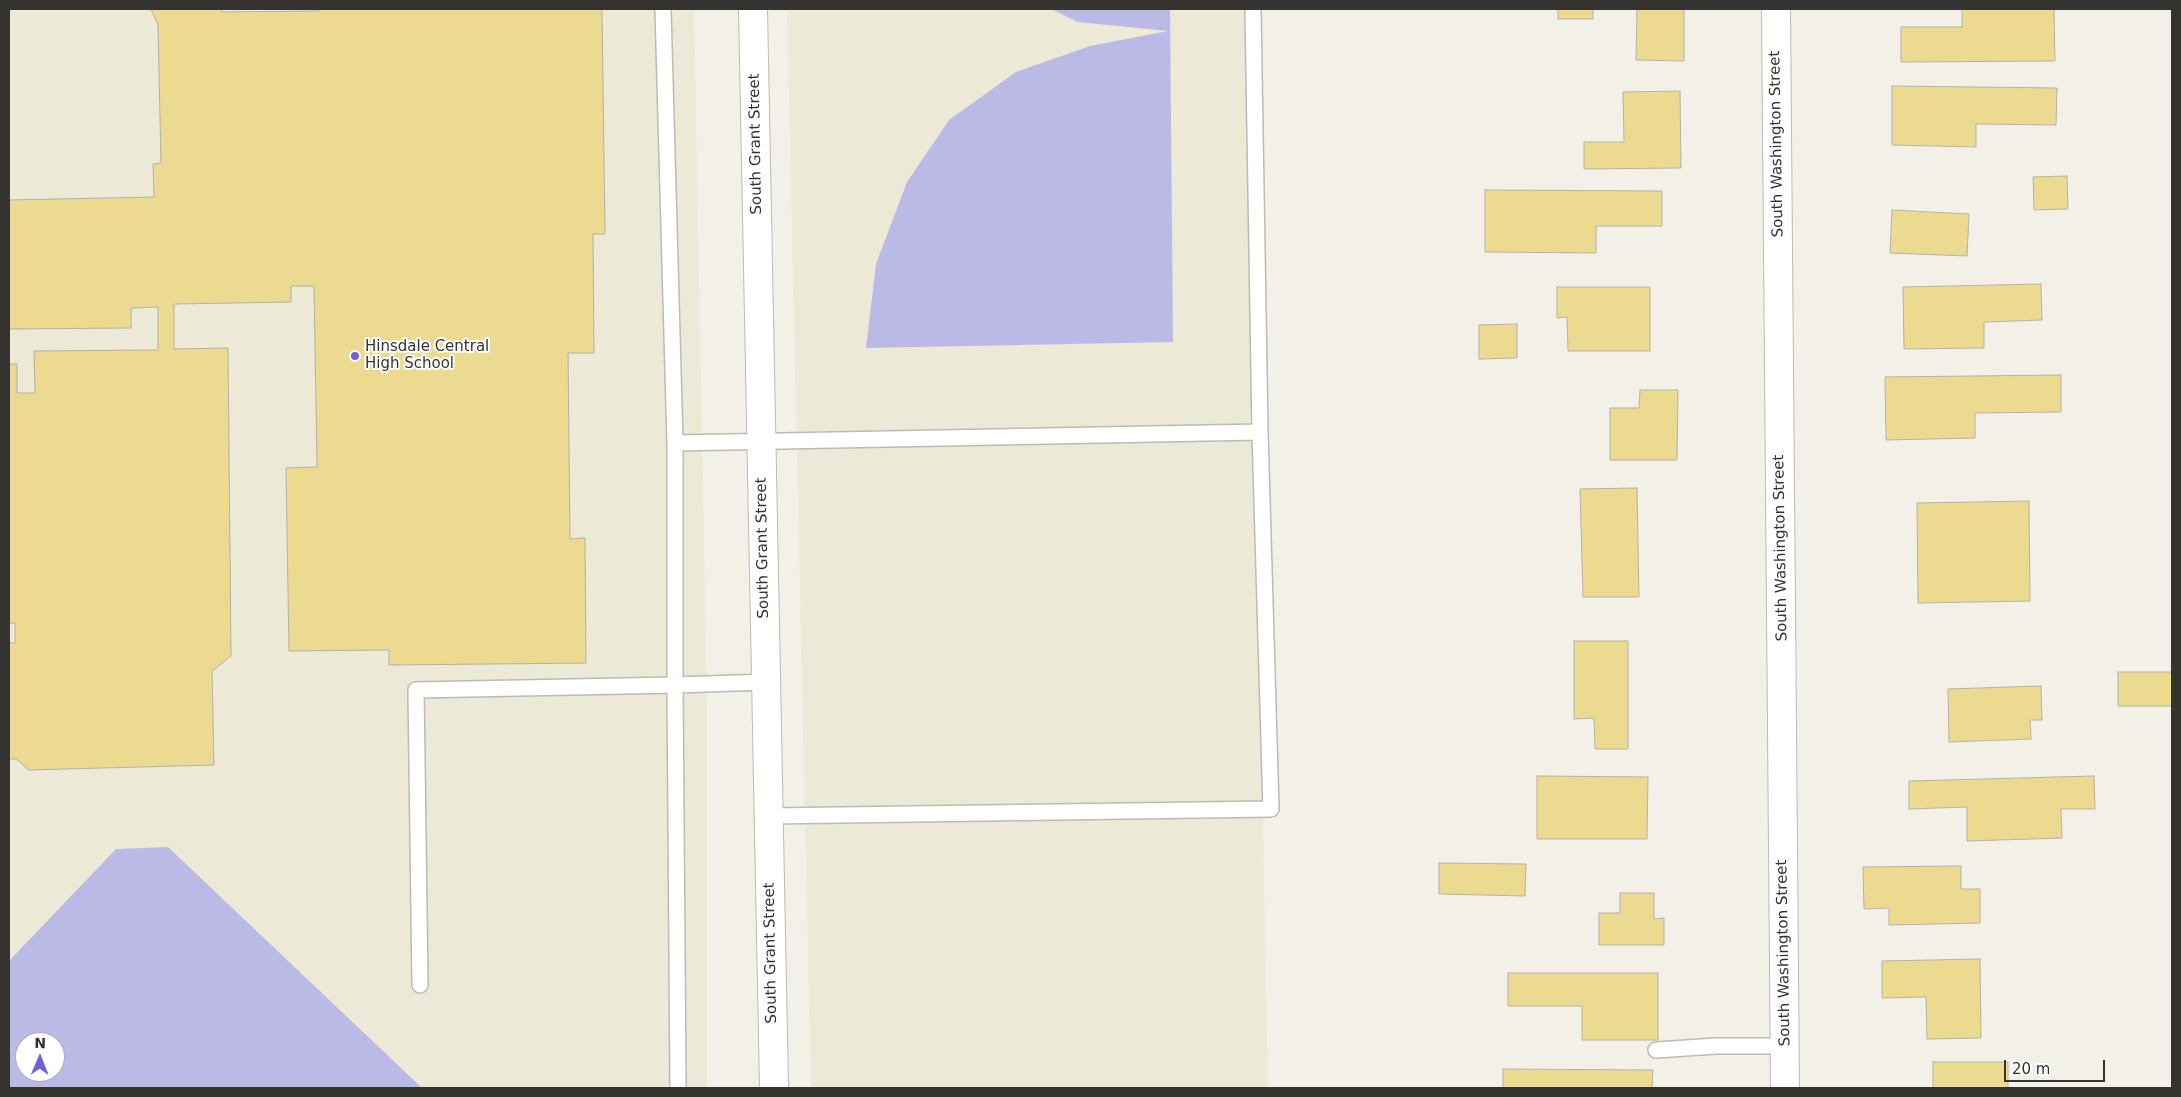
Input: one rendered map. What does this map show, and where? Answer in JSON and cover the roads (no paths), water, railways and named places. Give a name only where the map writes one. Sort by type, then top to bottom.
[{"type":"street","name":"South Grant Street","points":[[753,9],[774,1088]]},
{"type":"street","name":"South Washington Street","points":[[1776,9],[1786,1088]]},
{"type":"lane","points":[[663,9],[675,443],[678,1088]]},
{"type":"lane","points":[[768,816],[1271,809],[1260,432],[1253,9]]},
{"type":"lane","points":[[675,443],[1260,432]]},
{"type":"lane","points":[[420,986],[416,690],[766,682]]},
{"type":"lane","points":[[1656,1050],[1716,1046],[1785,1046]]},
{"type":"place","name":"Hinsdale Central High School","points":[[355,356]]}]
